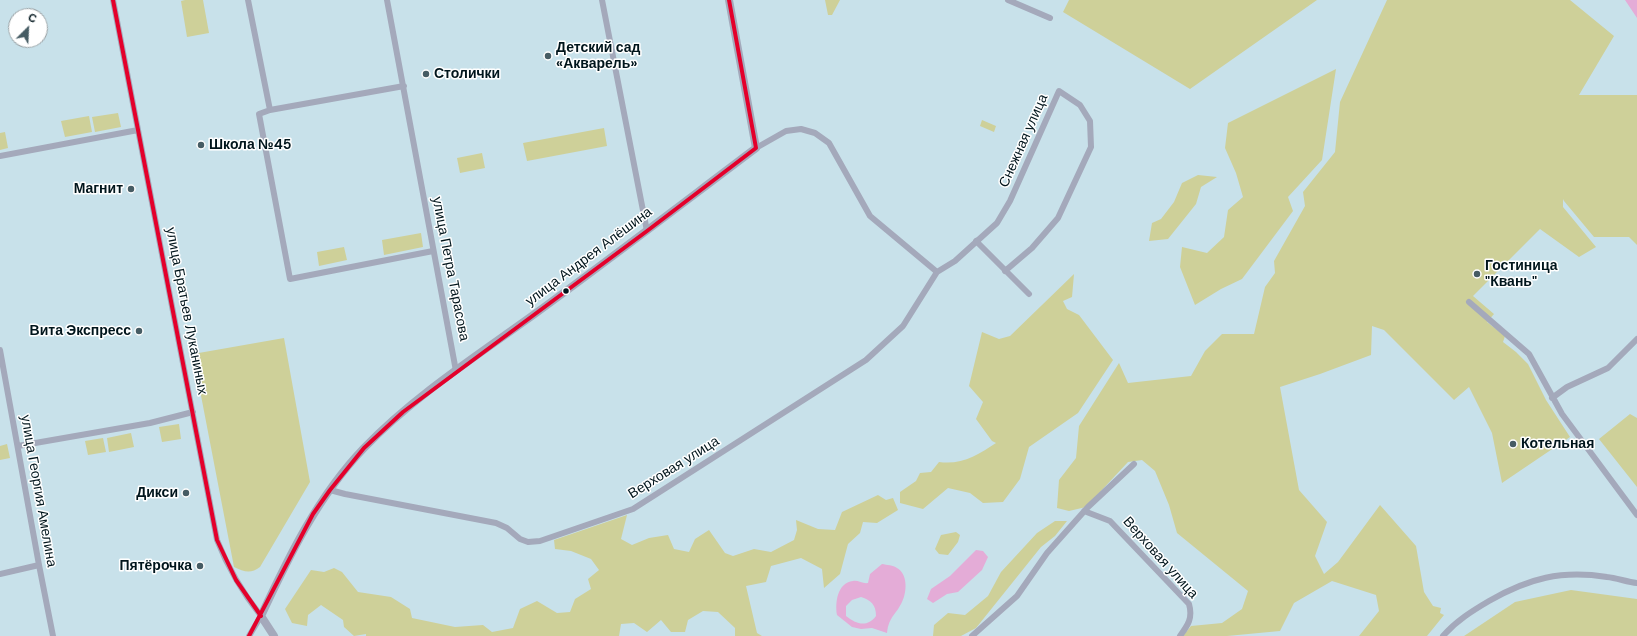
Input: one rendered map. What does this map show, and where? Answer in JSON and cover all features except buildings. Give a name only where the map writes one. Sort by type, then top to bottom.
[{"type":"street","name":"улица Братьев Луканиных","points":[[113,0],[217,540],[228,568],[240,588],[261,616]]},
{"type":"street","points":[[248,0],[270,110]]},
{"type":"street","name":"улица Петра Тарасова","points":[[387,0],[456,371]]},
{"type":"street","points":[[602,0],[647,230]]},
{"type":"street","points":[[729,0],[756,148],[786,132],[801,129],[815,133],[829,143],[870,216],[937,272]]},
{"type":"street","points":[[1008,0],[1050,18]]},
{"type":"street","points":[[404,86],[270,110],[259,114],[290,279],[433,251]]},
{"type":"street","name":"Снежная улица","points":[[937,272],[954,261],[997,223],[1010,201],[1059,91],[1080,105],[1090,121],[1092,147],[1058,218],[1032,248],[1006,270]]},
{"type":"street","points":[[0,156],[138,130]]},
{"type":"street","name":"улица Андрея Алёшина","points":[[456,371],[756,148]]},
{"type":"street","points":[[976,241],[1029,294]]},
{"type":"street","name":"Верховая улица","points":[[330,490],[496,523],[507,528],[520,539],[528,542],[540,541],[633,509],[866,360],[903,326],[937,272]]},
{"type":"street","points":[[1469,302],[1529,354],[1562,414],[1637,515]]},
{"type":"street","points":[[1552,398],[1572,384],[1608,368],[1637,339]]},
{"type":"street","name":"улица Георгия Амелина","points":[[0,350],[53,636]]},
{"type":"street","points":[[249,636],[261,616],[283,568],[313,514],[330,490],[370,443],[403,412],[456,371]]},
{"type":"street","points":[[18,446],[146,423],[193,412]]},
{"type":"street","points":[[972,636],[1017,596],[1047,553],[1084,511],[1134,464]]},
{"type":"street","name":"Верховая улица","points":[[1084,511],[1110,521],[1189,604],[1192,612],[1190,622],[1180,636]]},
{"type":"street","points":[[0,574],[39,565]]},
{"type":"street","points":[[1443,636],[1457,621],[1478,607],[1510,589],[1527,582],[1566,575],[1588,575],[1608,577],[1637,583]]},
{"type":"street","points":[[261,616],[274,636]]},
{"type":"green space","points":[[203,0],[209,33],[187,37],[181,1]]},
{"type":"green space","points":[[825,0],[840,0],[832,15],[828,15]]},
{"type":"green space","points":[[1069,0],[1317,0],[1190,89],[1063,12]]},
{"type":"green space","points":[[1387,0],[1570,0],[1614,36],[1579,95],[1637,95],[1637,245],[1629,237],[1594,237],[1563,199],[1563,207],[1596,247],[1579,257],[1540,229],[1473,296],[1494,314],[1487,322],[1505,336],[1503,342],[1528,364],[1546,400],[1570,437],[1502,483],[1492,433],[1469,387],[1454,400],[1384,330],[1372,326],[1371,355],[1280,387],[1299,490],[1327,522],[1315,556],[1324,574],[1338,562],[1380,505],[1416,546],[1424,592],[1433,606],[1441,608],[1440,613],[1444,615],[1427,636],[1359,636],[1379,611],[1376,595],[1332,581],[1294,603],[1280,631],[1227,636],[1183,636],[1191,626],[1222,623],[1242,609],[1248,591],[1177,533],[1169,505],[1155,471],[1142,460],[1128,462],[1086,507],[1069,511],[1057,508],[1059,480],[1076,458],[1079,426],[1119,363],[1128,383],[1191,376],[1205,351],[1222,334],[1254,334],[1265,287],[1275,273],[1274,261],[1305,206],[1303,192],[1335,152],[1340,102]]},
{"type":"green space","points":[[1336,69],[1322,160],[1288,197],[1293,211],[1242,279],[1221,289],[1195,305],[1180,267],[1182,247],[1207,253],[1224,237],[1228,210],[1243,197],[1236,173],[1225,148],[1228,123]]},
{"type":"green space","points":[[118,113],[121,127],[95,132],[92,117]]},
{"type":"green space","points":[[89,116],[92,132],[65,137],[61,121]]},
{"type":"green space","points":[[982,120],[996,126],[994,132],[980,126]]},
{"type":"green space","points":[[604,128],[607,146],[527,161],[523,143]]},
{"type":"green space","points":[[5,132],[8,148],[0,150],[0,133]]},
{"type":"green space","points":[[482,153],[485,168],[460,173],[457,158]]},
{"type":"green space","points":[[1198,175],[1217,177],[1201,187],[1196,204],[1168,239],[1149,241],[1152,223],[1161,219],[1174,202],[1182,183]]},
{"type":"green space","points":[[421,233],[423,247],[384,255],[382,240]]},
{"type":"green space","points":[[344,247],[347,260],[319,266],[317,252]]},
{"type":"green space","points":[[1074,274],[1072,297],[1063,301],[1067,309],[1079,315],[1113,360],[1078,413],[1029,447],[1020,479],[1003,502],[983,503],[970,493],[948,488],[923,509],[900,503],[900,492],[916,481],[920,473],[931,472],[939,462],[955,462],[969,458],[996,443],[992,441],[976,419],[983,402],[969,386],[982,332],[999,339],[1010,336]]},
{"type":"green space","points":[[284,338],[310,482],[260,567],[254,571],[244,571],[234,567],[193,354]]},
{"type":"green space","points":[[1630,414],[1637,418],[1637,487],[1599,439]]},
{"type":"green space","points":[[179,424],[181,439],[162,442],[159,427]]},
{"type":"green space","points":[[131,433],[134,447],[109,452],[107,438]]},
{"type":"green space","points":[[103,438],[106,452],[88,455],[85,441]]},
{"type":"green space","points":[[7,444],[10,458],[0,460],[0,446]]},
{"type":"green space","points":[[878,495],[886,500],[893,498],[898,510],[877,523],[863,522],[860,533],[848,544],[840,574],[824,588],[822,569],[801,558],[771,566],[766,582],[746,586],[757,633],[762,636],[735,636],[735,628],[718,612],[703,611],[688,620],[685,632],[671,632],[661,620],[647,632],[634,623],[621,624],[619,636],[366,636],[366,634],[354,636],[344,627],[343,620],[321,605],[308,615],[307,626],[292,623],[285,609],[311,570],[324,572],[334,568],[342,572],[358,592],[391,597],[410,609],[412,618],[455,627],[483,625],[492,632],[513,628],[520,609],[537,601],[557,613],[570,612],[575,599],[591,589],[588,579],[599,570],[591,559],[571,551],[555,549],[554,540],[627,515],[621,539],[632,545],[649,538],[668,535],[674,549],[689,552],[695,539],[709,530],[725,553],[733,556],[754,549],[771,552],[794,540],[797,530],[796,520],[818,529],[835,530],[842,512]]},
{"type":"green space","points":[[1055,521],[1067,521],[1055,536],[1041,547],[976,628],[961,636],[933,636],[934,625],[948,613],[965,615],[988,596],[1001,572],[1037,533]]},
{"type":"green space","points":[[956,532],[960,535],[958,542],[948,555],[939,554],[935,549],[941,535]]},
{"type":"green space","points":[[1571,590],[1637,599],[1637,636],[1464,636],[1515,602]]},
{"type":"shaded area","points":[[1625,0],[1637,0],[1637,18]]},
{"type":"shaded area","points":[[976,550],[983,551],[988,557],[982,570],[958,592],[947,594],[933,603],[927,599],[931,589],[950,576]]},
{"type":"shaded area","points":[[882,564],[897,568],[901,571],[905,579],[906,588],[904,598],[889,623],[887,633],[872,628],[861,629],[852,627],[837,615],[836,605],[838,594],[843,585],[853,581],[868,583],[870,574]],"holes":[[[861,597],[865,598],[874,606],[876,616],[873,620],[861,624],[846,616],[846,606],[852,600]]]},
{"type":"transit line","points":[[113,0],[217,540],[236,580],[261,616]]},
{"type":"transit line","points":[[249,636],[313,514],[330,490],[364,448],[403,412],[756,148],[729,0]]},
{"type":"place","name":"Детский сад «Акварель»","points":[[548,56]]},
{"type":"place","name":"Столички","points":[[426,74]]},
{"type":"place","name":"Школа №45","points":[[201,145]]},
{"type":"place","name":"Магнит","points":[[131,189]]},
{"type":"place","name":"Гостиница \"Квань\"","points":[[1477,274]]},
{"type":"place","name":"Вита Экспресс","points":[[139,331]]},
{"type":"place","name":"Котельная","points":[[1513,444]]},
{"type":"place","name":"Дикси","points":[[186,493]]},
{"type":"place","name":"Пятёрочка","points":[[200,566]]}]
